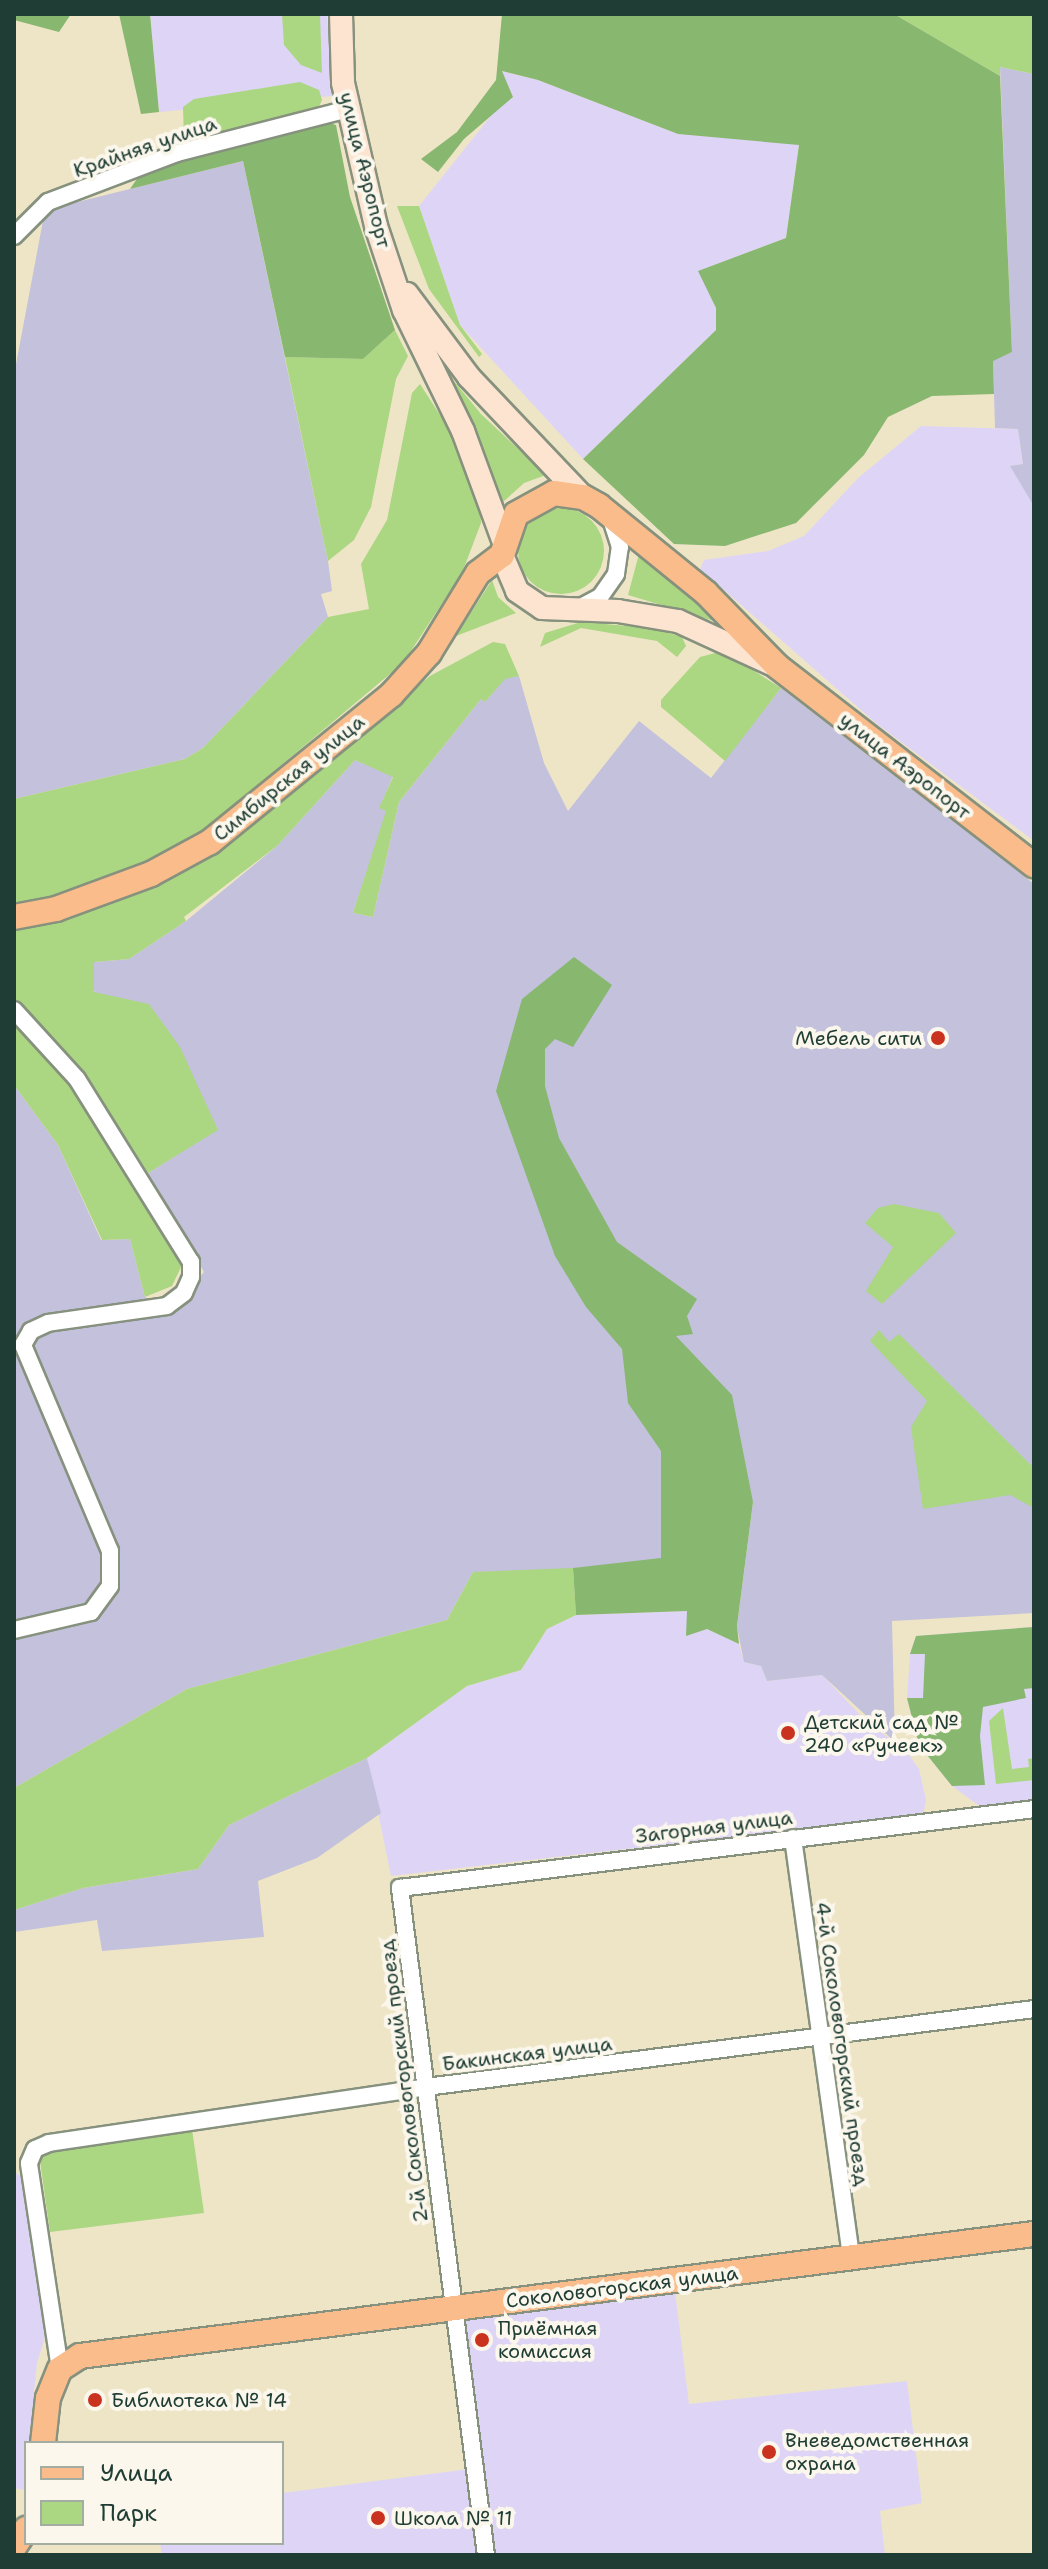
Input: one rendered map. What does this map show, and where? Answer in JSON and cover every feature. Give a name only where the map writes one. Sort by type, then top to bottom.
[{"type":"main road","name":"улица Аэропорт","points":[[341,14],[348,109],[376,226],[426,361],[463,431],[503,547],[510,580],[527,600],[542,608],[678,621],[777,666]]},
{"type":"main road","name":"улица Аэропорт","points":[[394,277],[469,377],[583,497],[706,593],[777,666],[1034,865]]},
{"type":"main road","points":[[503,547],[516,514],[540,497],[583,497]]},
{"type":"main road","name":"Симбирская улица","points":[[14,917],[56,909],[151,874],[210,842],[391,695],[429,653],[478,573],[503,547]]},
{"type":"main road","name":"Соколовогорская улица","points":[[64,2365],[453,2309],[1034,2234]]},
{"type":"main road","points":[[43,2441],[48,2398],[64,2365]]},
{"type":"street","name":"Крайняя улица","points":[[14,236],[48,202],[177,153],[348,109]]},
{"type":"street","points":[[575,609],[600,597],[616,574],[620,547],[611,520]]},
{"type":"street","points":[[14,1010],[77,1079],[191,1262],[191,1277],[184,1293],[167,1306],[48,1323],[31,1331],[23,1345],[110,1551],[110,1586],[91,1612],[14,1630]]},
{"type":"street","name":"Загорная улица","points":[[400,1888],[1034,1809]]},
{"type":"street","name":"4-й Соколовогорский проезд","points":[[793,1838],[851,2257]]},
{"type":"street","name":"2-й Соколовогорский проезд","points":[[400,1888],[486,2555]]},
{"type":"street","name":"Бакинская улица","points":[[64,2365],[31,2155],[49,2143],[426,2087],[1034,2009]]},
{"type":"shaded area","points":[[150,14],[327,14],[332,96],[159,112]]},
{"type":"shaded area","points":[[1000,67],[1034,74],[1032,503],[1010,466],[1023,464],[1018,429],[995,428],[993,360],[1012,352]]},
{"type":"shaded area","points":[[501,71],[538,80],[678,134],[799,144],[786,238],[699,271],[716,308],[716,330],[583,459],[460,325],[419,206],[494,112],[513,97]]},
{"type":"shaded area","points":[[243,161],[328,561],[332,591],[321,594],[328,617],[203,748],[185,759],[14,799],[14,375],[45,210]]},
{"type":"shaded area","points":[[921,426],[1018,429],[1023,464],[1011,466],[1034,502],[1034,841],[877,724],[700,569],[704,560],[768,551],[804,536],[858,478]]},
{"type":"shaded area","points":[[519,676],[544,763],[568,811],[639,721],[711,778],[781,688],[1034,884],[1034,1613],[892,1621],[895,1742],[822,1675],[767,1681],[761,1666],[744,1662],[737,1627],[753,1502],[671,1569],[473,1572],[447,1620],[187,1689],[14,1788],[14,1085],[58,1145],[101,1240],[130,1239],[145,1297],[165,1317],[204,1272],[148,1173],[217,1130],[94,991],[94,962],[129,959],[186,921],[277,846],[355,760],[393,776],[380,807],[387,811],[353,913],[373,917],[399,802],[481,699],[485,702],[505,678]]},
{"type":"shaded area","points":[[687,1611],[707,1629],[739,1644],[744,1662],[761,1666],[767,1681],[822,1675],[864,1719],[907,1752],[919,1769],[926,1800],[923,1815],[391,1876],[367,1758],[467,1686],[521,1670],[547,1629],[576,1615]]},
{"type":"shaded area","points":[[1034,1627],[1034,1802],[982,1808],[952,1786],[919,1745],[907,1698],[910,1654],[916,1636]]},
{"type":"shaded area","points":[[367,1758],[381,1813],[317,1858],[258,1881],[264,1937],[102,1951],[97,1920],[14,1932],[14,1910],[83,1888],[198,1869],[229,1825]]},
{"type":"shaded area","points":[[15,2172],[22,2178],[46,2334],[37,2363],[29,2441],[24,2441],[24,2490],[14,2488]]},
{"type":"shaded area","points":[[675,2291],[689,2404],[907,2381],[922,2503],[880,2511],[885,2555],[492,2555],[461,2326],[465,2319]]},
{"type":"shaded area","name":"Школа № 11","points":[[469,2469],[480,2555],[162,2555],[160,2545],[284,2545],[284,2493]]},
{"type":"green space","points":[[14,14],[71,14],[59,32],[14,20]]},
{"type":"green space","points":[[119,14],[150,14],[159,112],[141,114]]},
{"type":"green space","points":[[282,14],[320,14],[322,73],[301,65],[284,45]]},
{"type":"green space","points":[[502,14],[894,14],[1000,76],[1012,352],[993,361],[994,394],[932,396],[888,417],[864,455],[796,523],[725,546],[674,544],[583,459],[716,330],[716,308],[698,271],[786,238],[799,145],[678,134],[538,80],[502,71],[513,97],[464,139],[438,172],[421,159],[457,132],[496,80]]},
{"type":"green space","points":[[894,14],[1034,14],[1034,74],[1000,67],[1000,76]]},
{"type":"green space","points":[[300,82],[319,90],[322,100],[316,113],[188,148],[184,141],[183,107],[194,99]]},
{"type":"green space","points":[[323,121],[336,125],[350,197],[395,330],[363,359],[285,357],[243,161],[130,189],[143,170]]},
{"type":"green space","points":[[397,206],[419,206],[460,325],[482,354],[479,357],[429,289]]},
{"type":"green space","points":[[395,330],[408,356],[396,379],[371,507],[354,540],[328,561],[285,357],[363,359]]},
{"type":"green space","points":[[453,380],[481,414],[546,475],[524,483],[502,503]]},
{"type":"green space","points":[[420,384],[458,443],[479,498],[481,523],[462,573],[403,663],[204,830],[149,861],[52,897],[14,904],[14,799],[185,759],[203,748],[328,617],[369,609],[361,564],[387,520],[412,393]]},
{"type":"green space","points":[[561,508],[585,515],[597,527],[604,551],[597,575],[585,587],[561,594],[537,587],[525,575],[518,551],[525,527],[537,515]]},
{"type":"green space","points":[[639,554],[716,618],[714,621],[628,595]]},
{"type":"green space","points":[[492,580],[498,597],[516,613],[456,636]]},
{"type":"green space","points":[[581,622],[652,628],[682,637],[686,646],[677,657],[657,641],[581,628],[540,647],[545,633]]},
{"type":"green space","points":[[493,642],[505,644],[519,676],[505,679],[485,702],[481,699],[399,802],[373,917],[353,913],[386,811],[379,808],[393,777],[355,760],[277,846],[184,917],[186,921],[129,959],[94,962],[94,992],[149,1004],[180,1047],[218,1130],[148,1173],[84,1072],[14,998],[14,929],[63,921],[157,884],[216,852],[430,676]]},
{"type":"green space","points":[[723,651],[781,688],[725,761],[661,707],[661,700],[700,657]]},
{"type":"green space","points":[[574,957],[612,985],[573,1047],[555,1039],[545,1049],[545,1086],[559,1138],[617,1242],[697,1299],[687,1316],[693,1334],[676,1336],[732,1395],[753,1502],[737,1626],[739,1644],[707,1629],[686,1636],[687,1611],[576,1615],[573,1568],[661,1558],[661,1451],[628,1403],[622,1349],[586,1307],[555,1256],[496,1091],[522,999]]},
{"type":"green space","points":[[14,1024],[70,1085],[183,1263],[172,1286],[145,1297],[130,1239],[102,1240],[58,1145],[14,1085]]},
{"type":"green space","points":[[894,1204],[939,1213],[956,1233],[882,1304],[866,1291],[893,1247],[865,1223],[878,1208]]},
{"type":"green space","points":[[879,1330],[889,1342],[899,1334],[1034,1468],[1034,1508],[1010,1495],[923,1509],[911,1427],[927,1401],[870,1341]]},
{"type":"green space","points":[[573,1568],[576,1615],[547,1629],[521,1670],[467,1686],[367,1758],[229,1825],[198,1869],[83,1888],[14,1910],[14,1788],[187,1689],[447,1620],[473,1572]]},
{"type":"green space","points":[[1034,1627],[1034,1688],[1024,1689],[1026,1698],[983,1707],[980,1736],[985,1785],[952,1786],[919,1745],[907,1698],[923,1698],[925,1654],[910,1654],[916,1636]]},
{"type":"green space","points":[[1003,1708],[1012,1769],[1029,1767],[1028,1759],[1034,1758],[1034,1780],[996,1784],[989,1721]]},
{"type":"green space","points":[[192,2129],[204,2213],[50,2232],[40,2161],[43,2154],[52,2148]]},
{"type":"place","name":"Мебель сити","points":[[938,1038]]},
{"type":"place","name":"Детский сад № 240 «Ручеек»","points":[[788,1733]]},
{"type":"place","name":"Приёмная комиссия","points":[[482,2340]]},
{"type":"place","name":"Библиотека № 14","points":[[95,2400]]},
{"type":"place","name":"Вневедомственная охрана","points":[[769,2452]]},
{"type":"place","name":"Школа № 11","points":[[378,2518]]}]
